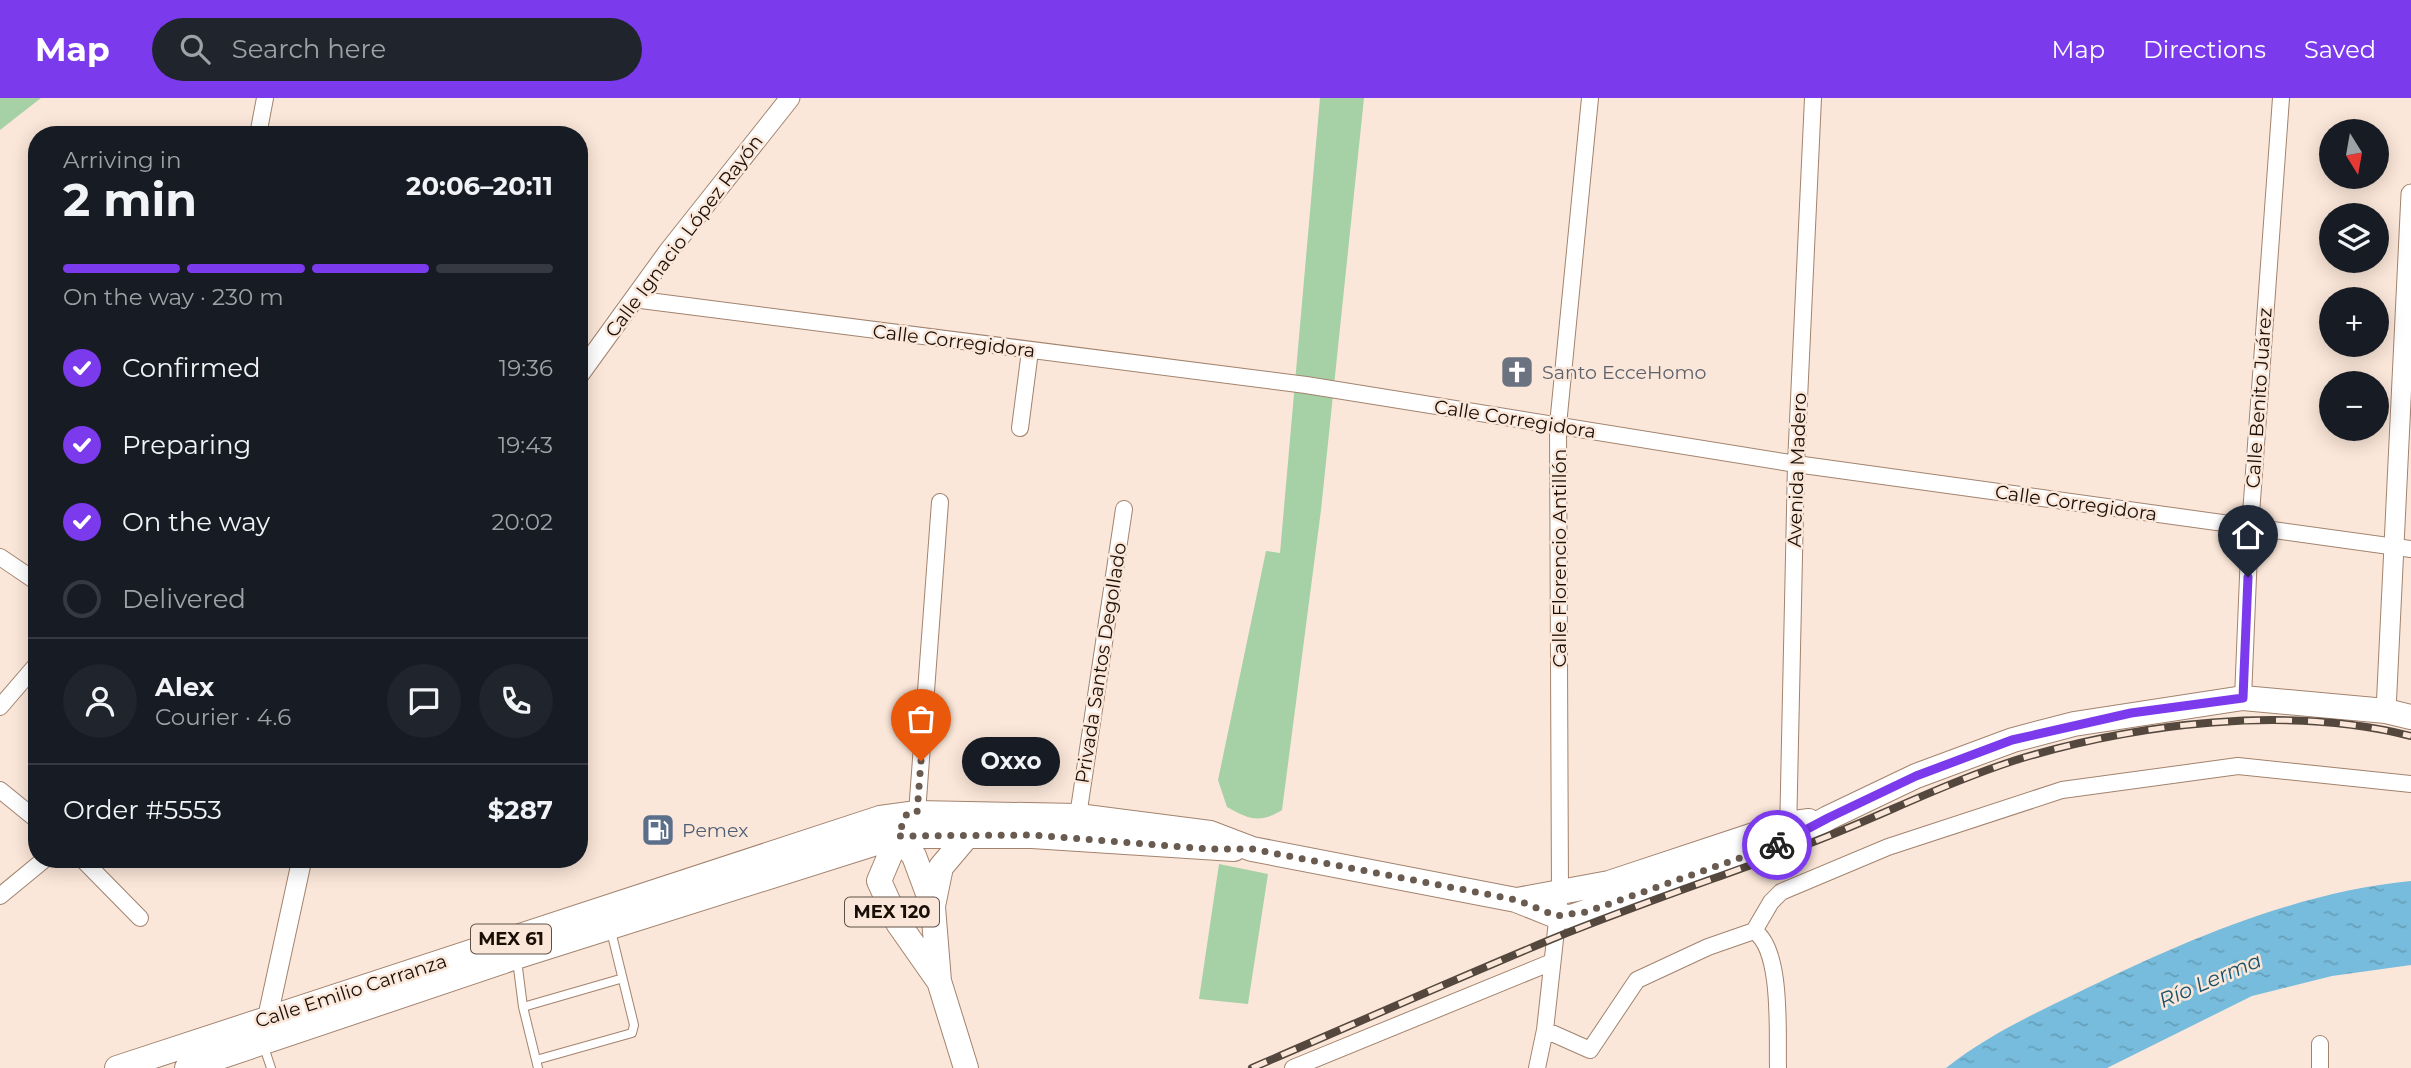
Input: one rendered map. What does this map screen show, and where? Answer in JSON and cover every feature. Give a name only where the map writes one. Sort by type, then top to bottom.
[{"type":"main road","points":[[907,821],[1078,816],[1210,833],[1252,849],[1517,900],[1558,905],[1609,883],[1788,833],[1828,818],[1916,776],[2012,740],[2131,713],[2243,698],[2386,711],[2411,717]]},
{"type":"main road","name":"Calle Emilio Carranza","points":[[187,1068],[264,1032],[880,818],[907,821]]},
{"type":"main road","points":[[907,821],[968,835],[1032,835],[1208,849],[1252,849]]},
{"type":"main road","name":"Calle Emilio Carranza","points":[[117,1068],[264,1032],[610,928],[839,855],[907,821]]},
{"type":"main road","name":"MEX 120","points":[[907,821],[879,881],[898,923],[939,981]]},
{"type":"main road","name":"MEX 120","points":[[907,821],[914,856],[933,907],[939,981],[966,1068]]},
{"type":"main road","name":"MEX 120","points":[[933,907],[942,867],[968,835]]},
{"type":"main road","points":[[839,855],[857,861],[879,881]]},
{"type":"street","points":[[260,126],[265,98]]},
{"type":"street","name":"Calle Ignacio López Rayón","points":[[588,363],[790,98]]},
{"type":"street","name":"Calle Florencio Antillón","points":[[1537,1068],[1545,1030],[1558,905],[1558,425],[1590,98]]},
{"type":"street","name":"Avenida Madero","points":[[1788,833],[1796,464],[1814,98]]},
{"type":"street","name":"Calle Benito Juárez","points":[[2243,698],[2250,528],[2281,98]]},
{"type":"street","points":[[2386,711],[2404,548],[2411,194]]},
{"type":"street","name":"Calle Corregidora","points":[[634,299],[1306,385],[1796,464],[2404,548]]},
{"type":"street","points":[[1020,428],[1030,351]]},
{"type":"street","points":[[907,821],[940,502]]},
{"type":"street","name":"Privada Santos Degollado","points":[[1078,816],[1124,509]]},
{"type":"street","points":[[0,557],[28,576]]},
{"type":"street","points":[[0,707],[28,674]]},
{"type":"street","points":[[1545,1030],[1590,1050],[1637,980],[1708,947],[1754,931],[1771,902],[1781,892],[1888,847],[2062,790],[2238,766],[2411,785]]},
{"type":"street","points":[[0,790],[28,813]]},
{"type":"street","points":[[0,896],[34,868]]},
{"type":"street","points":[[92,868],[140,918]]},
{"type":"street","points":[[264,1032],[300,868]]},
{"type":"street","points":[[1754,931],[1762,936],[1769,949],[1776,992],[1778,1068]]},
{"type":"street","points":[[1293,1068],[1552,962]]},
{"type":"street","points":[[2320,1044],[2320,1068]]},
{"type":"lane","points":[[516,957],[523,1007],[537,1064],[632,1034],[634,1025],[620,979],[610,928]]},
{"type":"lane","points":[[523,1007],[620,979]]},
{"type":"lane","points":[[264,1032],[271,1068]]},
{"type":"green space","points":[[0,98],[41,98],[0,130]]},
{"type":"green space","points":[[1320,98],[1364,98],[1321,510],[1282,810],[1267,817],[1254,818],[1227,807],[1218,780],[1266,551],[1280,553]]},
{"type":"green space","points":[[1219,864],[1268,874],[1248,1004],[1199,999]]},
{"type":"water","name":"Río Lerma","points":[[2411,881],[2411,965],[2332,976],[2252,996],[2107,1068],[1946,1068],[1976,1046],[2025,1018],[2155,956],[2238,922],[2324,896]]},
{"type":"railway","points":[[1252,1068],[1552,939],[1800,847],[2016,760],[2111,736],[2213,722],[2314,721],[2411,736]]},
{"type":"way so far","points":[[921,761],[917,813],[906,815],[898,836],[1032,835],[1208,849],[1252,849],[1517,900],[1556,916],[1586,912],[1777,845]]},
{"type":"place","name":"Santo EcceHomo","points":[[1517,372]]},
{"type":"place","name":"Oxxo","points":[[921,761]]},
{"type":"place","name":"Pemex","points":[[658,830]]},
{"type":"route","points":[[1777,845],[1916,776],[2012,740],[2131,713],[2243,698],[2248,577]]}]
